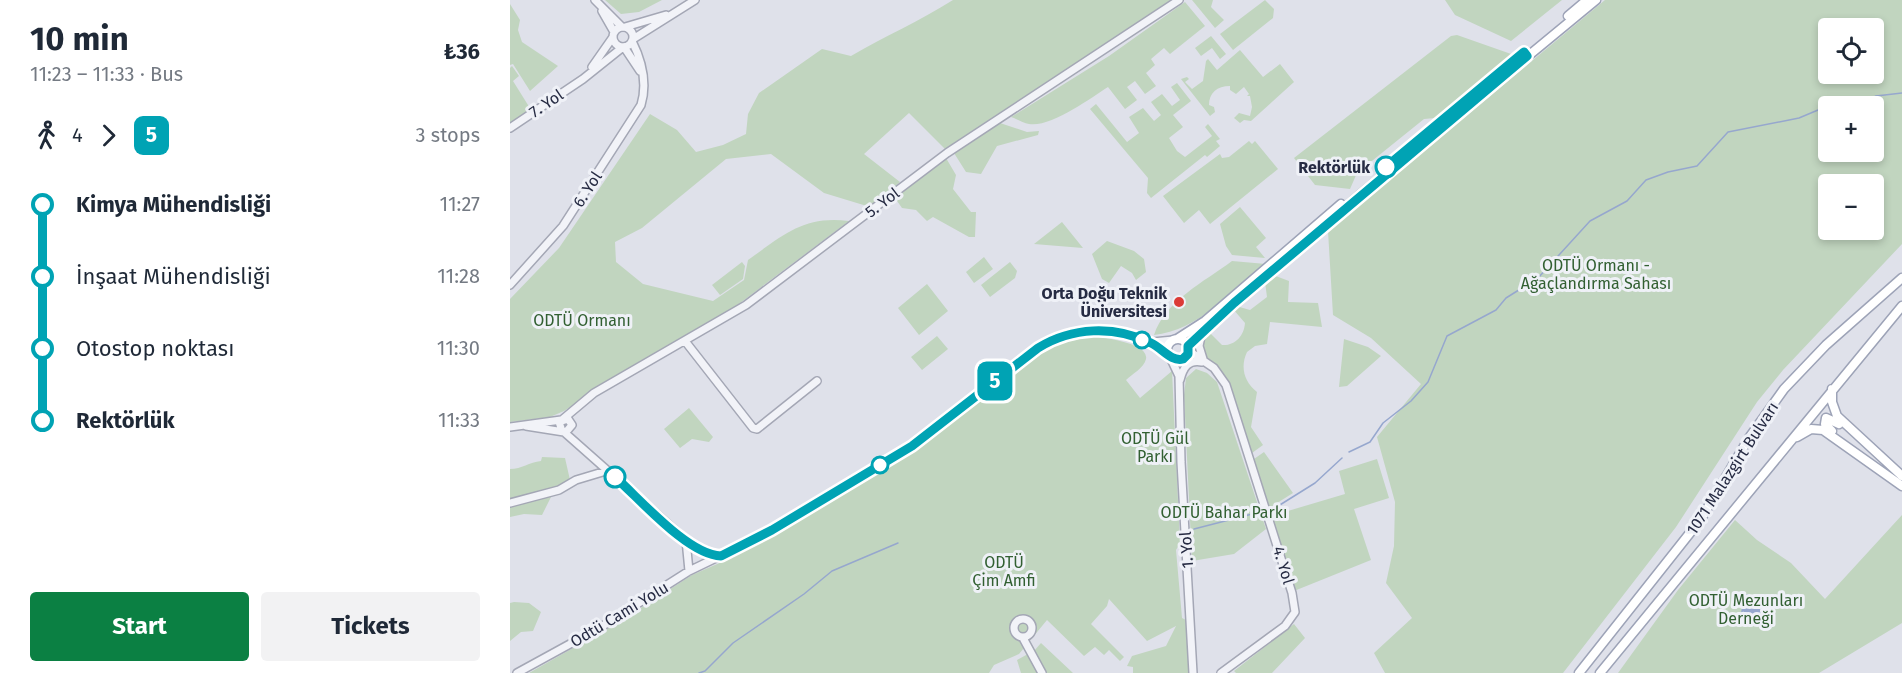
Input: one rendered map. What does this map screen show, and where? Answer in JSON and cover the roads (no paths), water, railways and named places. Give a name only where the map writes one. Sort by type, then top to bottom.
[{"type":"main road","points":[[1281,259],[1204,330],[1183,359],[1176,360],[1169,355],[1168,346],[1175,339],[1205,321],[1281,259],[1526,54],[1587,0]]},
{"type":"main road","points":[[1526,54],[1596,0]]},
{"type":"main road","name":"1071 Malazgirt Bulvarı","points":[[1579,673],[1701,519],[1749,438],[1784,389],[1826,345],[1902,278]]},
{"type":"main road","name":"1071 Malazgirt Bulvarı","points":[[1600,673],[1902,306]]},
{"type":"main road","points":[[1175,339],[1185,342],[1189,349]]},
{"type":"main road","points":[[1833,388],[1833,408],[1854,434]]},
{"type":"main road","points":[[1902,476],[1854,434],[1831,418],[1826,418],[1825,424],[1847,445],[1902,486]]},
{"type":"main road","points":[[1790,442],[1802,433],[1817,429],[1847,445]]},
{"type":"street","points":[[595,0],[630,31],[632,40]]},
{"type":"street","points":[[595,0],[613,35],[614,43],[624,47],[637,64],[644,81]]},
{"type":"street","name":"7. Yol","points":[[510,128],[583,79],[632,40],[695,0]]},
{"type":"street","name":"5. Yol","points":[[562,419],[584,401],[746,305],[947,153],[1179,0]]},
{"type":"street","name":"7. Yol","points":[[583,79],[613,35],[623,27],[677,12]]},
{"type":"street","name":"6. Yol","points":[[510,285],[550,243],[641,105],[644,81],[641,62],[632,40]]},
{"type":"street","name":"Odtü Cami Yolu","points":[[517,673],[601,627],[689,571],[765,534],[912,446],[1054,338],[1074,331],[1089,330],[1150,342]]},
{"type":"street","points":[[1179,383],[1183,370],[1190,362],[1206,364],[1199,346],[1204,330]]},
{"type":"street","points":[[1150,342],[1175,339]]},
{"type":"street","points":[[685,341],[753,428],[758,429],[817,381]]},
{"type":"street","points":[[1150,342],[1169,355]]},
{"type":"street","name":"4. Yol","points":[[1189,349],[1220,375],[1229,394],[1292,593],[1295,612],[1285,626],[1221,673]]},
{"type":"street","name":"1. Yol","points":[[1169,355],[1176,366],[1179,383],[1193,673]]},
{"type":"street","points":[[526,426],[563,431],[572,426],[584,401]]},
{"type":"street","points":[[562,419],[558,426],[563,431],[686,540],[712,556],[721,556]]},
{"type":"street","points":[[510,427],[562,419],[570,420],[584,450]]},
{"type":"street","points":[[510,503],[560,490],[576,480],[606,471]]},
{"type":"street","points":[[686,540],[689,571]]},
{"type":"street","points":[[1023,638],[1042,673]]},
{"type":"water","points":[[1747,594],[1757,597],[1755,603],[1766,607],[1762,618],[1755,618],[1752,613],[1750,617],[1741,613],[1742,607],[1736,603],[1736,598]]},
{"type":"waterway","points":[[1876,96],[1902,93]]},
{"type":"waterway","points":[[1349,452],[1370,442],[1383,423],[1411,401],[1428,382],[1447,336],[1496,310],[1506,298],[1538,278],[1590,221],[1627,201],[1646,180],[1668,172],[1697,166],[1728,132],[1799,118],[1818,110]]},
{"type":"waterway","points":[[1275,508],[1315,483],[1342,458]]},
{"type":"waterway","points":[[1194,529],[1260,512]]},
{"type":"waterway","points":[[699,673],[705,671],[733,643],[804,594],[832,571],[898,543]]},
{"type":"place","name":"Rektörlük","points":[[1386,167]]},
{"type":"place","name":"Orta Doğu Teknik Üniversitesi","points":[[1179,302]]},
{"type":"park label","name":"ODTÜ Ormanı - Ağaçlandırma Sahası","points":[[1596,274]]},
{"type":"park label","name":"ODTÜ Ormanı","points":[[582,320]]},
{"type":"park label","name":"ODTÜ Gül Parkı","points":[[1155,447]]},
{"type":"park label","name":"ODTÜ Bahar Parkı","points":[[1224,512]]},
{"type":"park label","name":"ODTÜ Çim Amfi","points":[[1004,571]]},
{"type":"park label","name":"ODTÜ Mezunları Derneği","points":[[1746,609]]}]
